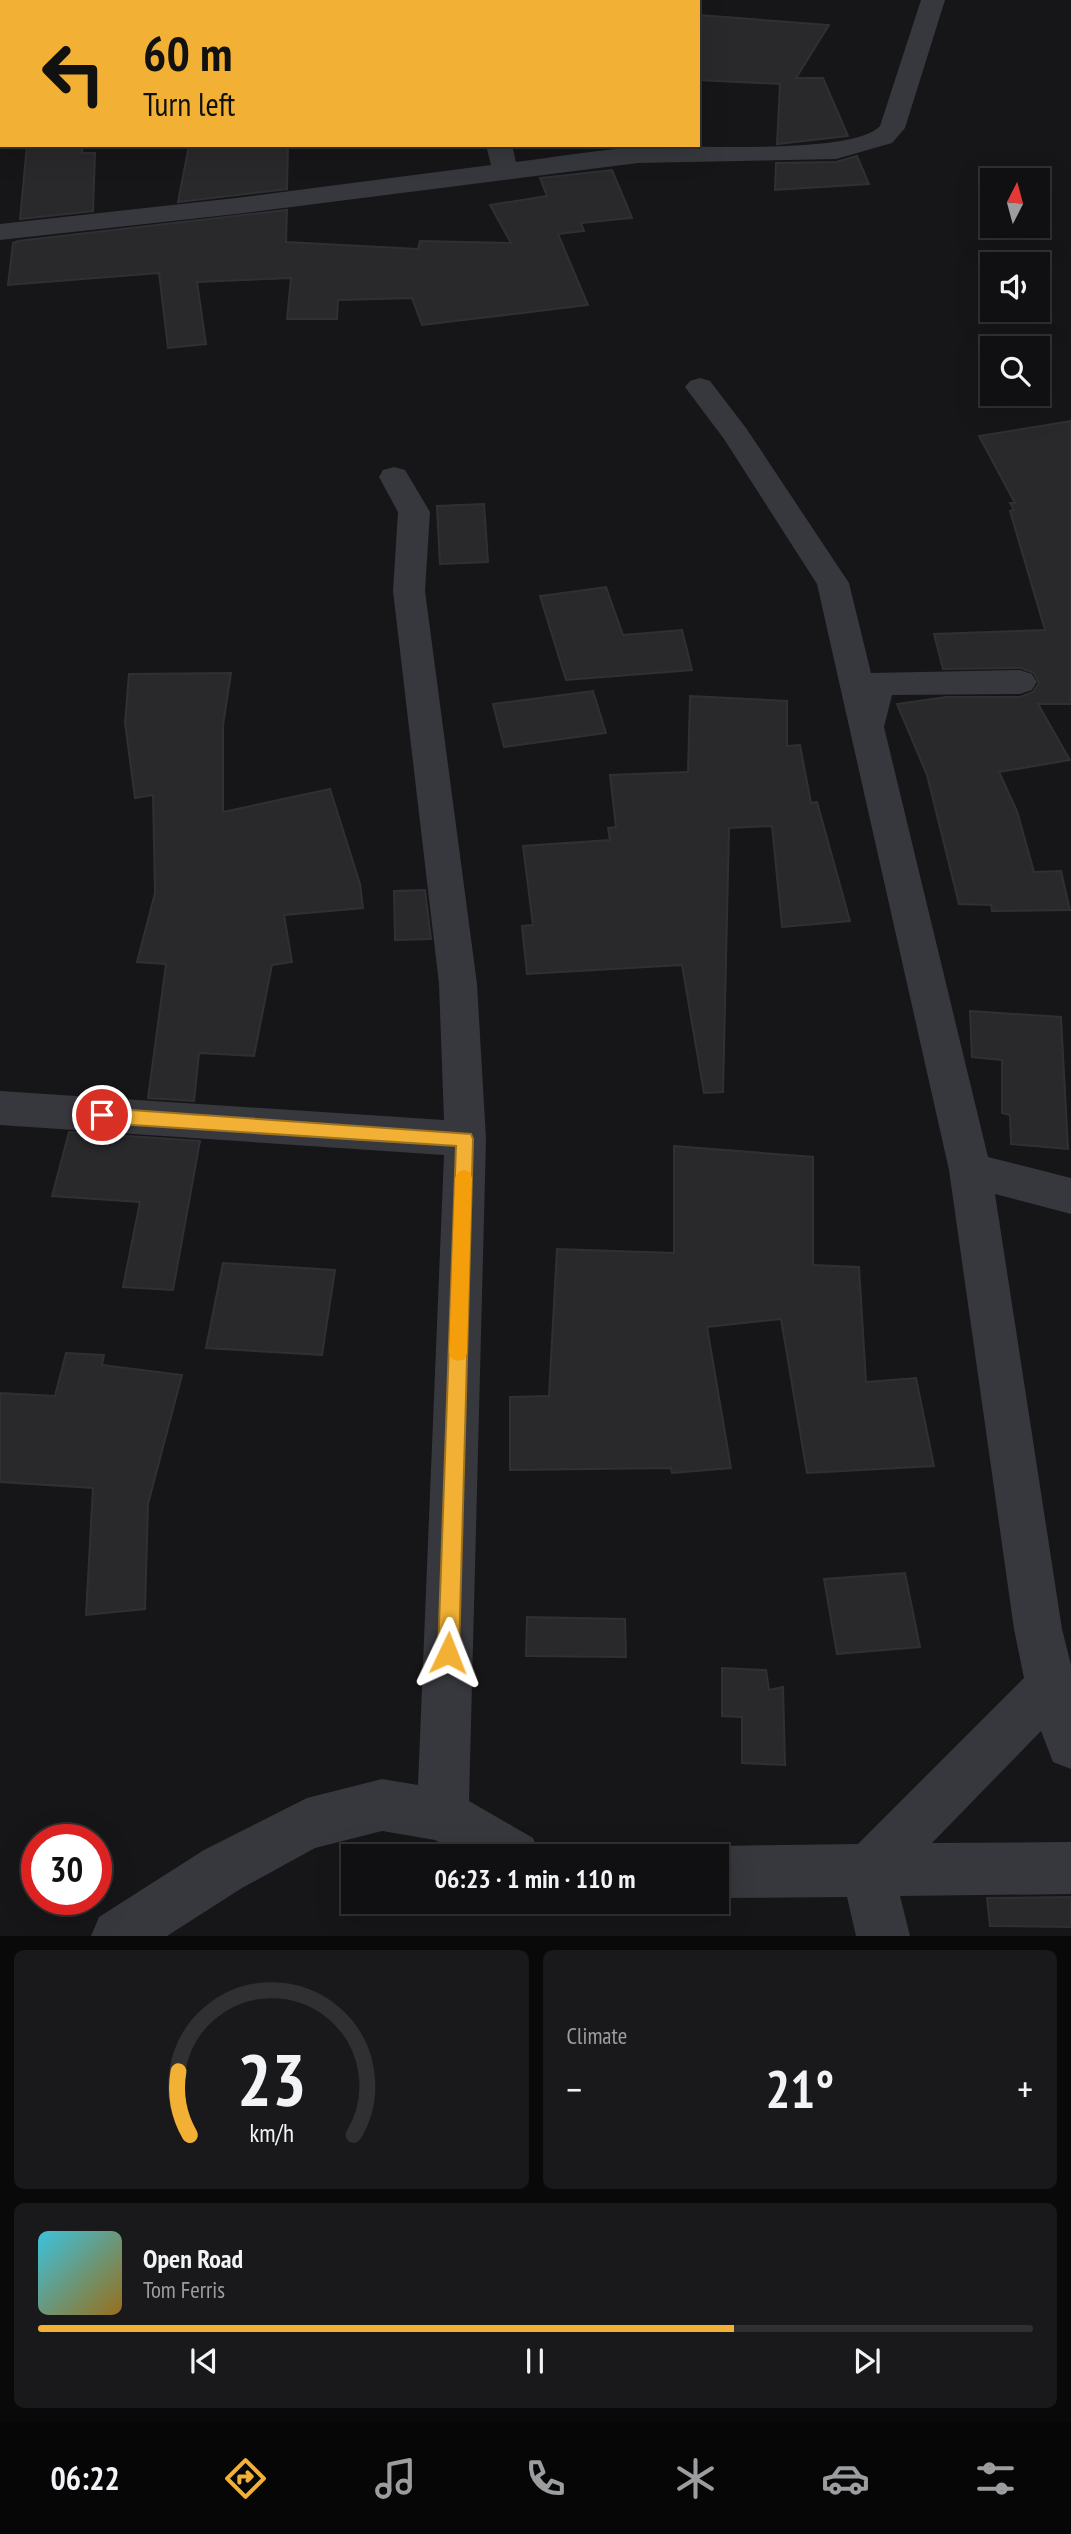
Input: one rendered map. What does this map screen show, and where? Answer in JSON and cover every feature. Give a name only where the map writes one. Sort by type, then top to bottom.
[{"type":"street","points":[[0,232],[236,206],[502,158],[836,151],[883,138],[892,128],[933,0]]},
{"type":"street","points":[[700,387],[720,410],[806,547],[833,583],[970,1170],[1038,1629],[1051,1686],[1071,1744]]},
{"type":"street","points":[[394,477],[414,512],[410,591],[458,984],[465,1139],[443,1815]]},
{"type":"street","points":[[868,724],[878,683],[1020,682]]},
{"type":"street","points":[[0,1108],[465,1139]]},
{"type":"street","points":[[970,1170],[1071,1196]]},
{"type":"street","points":[[867,1871],[1051,1686]]},
{"type":"street","points":[[118,1936],[223,1869],[307,1825],[382,1805],[443,1815],[492,1844]]},
{"type":"street","points":[[729,1872],[1071,1868]]},
{"type":"street","points":[[867,1871],[883,1936]]},
{"type":"building","points":[[700,15],[829,25],[796,78],[823,78],[848,136],[777,144],[780,84],[700,80]]},
{"type":"building","points":[[27,147],[83,147],[82,153],[95,153],[93,211],[20,219]]},
{"type":"building","points":[[189,147],[288,147],[287,189],[178,202]]},
{"type":"building","points":[[857,156],[869,184],[775,190],[776,163],[836,162]]},
{"type":"building","points":[[612,170],[632,218],[581,223],[584,231],[558,234],[588,305],[422,325],[412,298],[338,300],[337,319],[287,319],[291,278],[197,282],[206,344],[168,348],[159,273],[8,285],[13,243],[18,241],[287,210],[286,242],[418,249],[420,241],[511,243],[490,205],[547,196],[540,178]]},
{"type":"building","points":[[1071,421],[1071,704],[1038,704],[1070,760],[999,772],[1017,811],[1034,872],[1061,871],[1070,910],[992,911],[991,905],[959,904],[927,775],[897,704],[946,697],[1020,697],[1033,692],[1039,683],[1034,673],[1021,668],[943,669],[934,634],[1045,630],[1010,511],[1014,510],[1010,503],[1015,503],[979,436]]},
{"type":"building","points":[[484,504],[488,562],[440,564],[437,506]]},
{"type":"building","points":[[606,587],[623,635],[682,630],[692,670],[566,680],[540,596]]},
{"type":"building","points":[[231,673],[223,725],[223,812],[330,789],[360,884],[363,908],[284,915],[292,962],[272,965],[254,1056],[199,1053],[194,1101],[148,1098],[166,964],[137,962],[155,893],[153,795],[135,798],[125,723],[129,674]]},
{"type":"building","points":[[593,691],[606,733],[504,747],[493,704]]},
{"type":"building","points":[[690,696],[787,701],[787,746],[800,745],[811,803],[817,802],[850,921],[782,927],[772,826],[729,828],[723,1092],[704,1093],[682,965],[527,974],[522,926],[533,925],[523,846],[610,840],[608,828],[616,827],[610,775],[688,772]]},
{"type":"building","points":[[425,890],[431,939],[395,940],[394,891]]},
{"type":"building","points":[[970,1011],[1061,1017],[1068,1149],[1011,1144],[1010,1115],[1002,1113],[1002,1060],[972,1057]]},
{"type":"building","points":[[69,1132],[200,1141],[173,1290],[123,1287],[140,1202],[52,1196]]},
{"type":"building","points":[[674,1146],[813,1157],[813,1265],[859,1267],[866,1382],[916,1378],[934,1466],[807,1473],[781,1319],[707,1327],[731,1468],[672,1473],[671,1468],[510,1470],[510,1397],[549,1396],[557,1249],[674,1253]]},
{"type":"building","points":[[223,1263],[335,1270],[322,1355],[206,1348]]},
{"type":"building","points":[[66,1353],[104,1355],[102,1365],[182,1375],[148,1504],[145,1609],[86,1615],[93,1488],[0,1482],[0,1393],[55,1396]]},
{"type":"building","points":[[905,1573],[920,1647],[837,1654],[824,1579]]},
{"type":"building","points":[[527,1617],[625,1619],[626,1657],[526,1656]]},
{"type":"building","points":[[722,1668],[766,1670],[769,1690],[783,1687],[785,1765],[742,1763],[742,1717],[722,1716]]},
{"type":"building","points":[[1071,1897],[1071,1927],[990,1926],[987,1898]]},
{"type":"slow traffic","points":[[458,1353],[464,1178]]},
{"type":"route","points":[[102,1115],[465,1139],[448,1653]]}]
